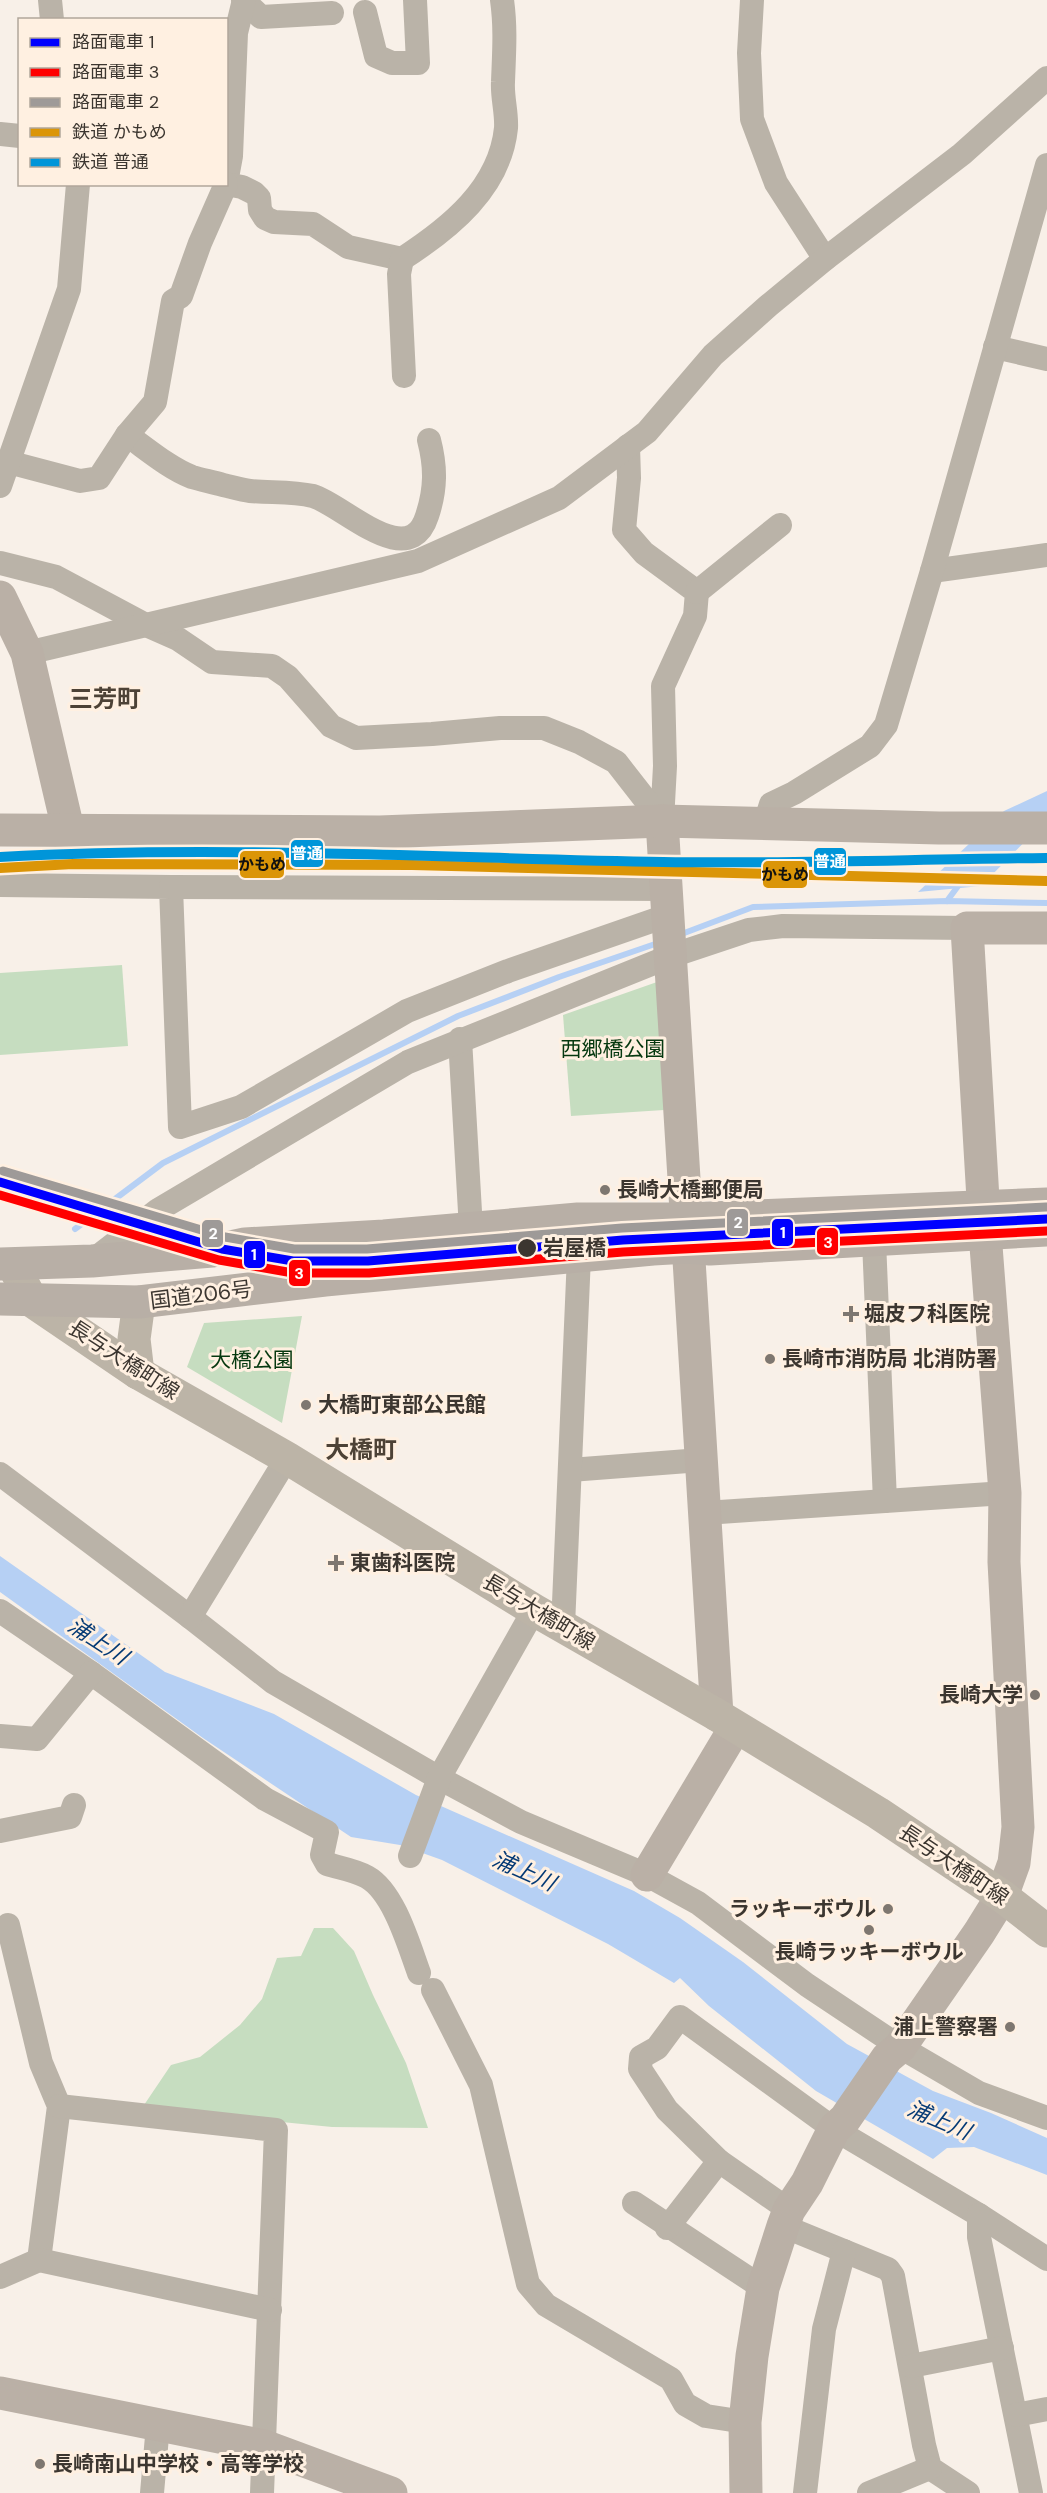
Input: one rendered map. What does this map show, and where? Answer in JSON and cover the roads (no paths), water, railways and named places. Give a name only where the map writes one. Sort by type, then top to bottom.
[{"type":"highway","name":"国道206号","points":[[4,1271],[212,1251],[245,1244],[471,1229],[578,1219],[688,1233],[710,1249],[874,1242],[1047,1204]]},
{"type":"highway","name":"国道206号","points":[[0,1299],[139,1302],[325,1280],[579,1256],[688,1233],[985,1219],[1047,1230]]},
{"type":"main road","name":"長与大橋町線","points":[[4,1271],[33,1300],[138,1373],[287,1458],[534,1610],[726,1721],[878,1813],[1002,1896],[1047,1931]]},
{"type":"main road","points":[[138,1373],[134,1339],[139,1302]]},
{"type":"street","points":[[50,0],[52,18]]},
{"type":"street","points":[[228,173],[231,156],[231,33],[243,0],[261,17],[332,13]]},
{"type":"street","points":[[365,12],[376,56],[392,63],[418,63],[415,0]]},
{"type":"street","points":[[228,185],[254,193],[259,198],[260,210],[265,218],[274,222],[313,224],[348,248],[402,259],[424,245],[470,207],[498,162],[504,144],[506,125],[502,83],[505,29],[502,0]]},
{"type":"street","points":[[752,0],[748,53],[752,119],[776,183],[825,259]]},
{"type":"street","points":[[27,652],[418,561],[559,498],[647,432],[713,356],[825,259],[962,154],[1047,78]]},
{"type":"street","points":[[0,134],[18,136]]},
{"type":"street","points":[[765,823],[771,804],[794,793],[870,746],[886,725],[1047,165]]},
{"type":"street","points":[[0,486],[69,289],[78,186]]},
{"type":"street","points":[[8,462],[80,481],[99,478],[127,435],[155,402],[173,301],[181,296],[200,243],[225,186]]},
{"type":"street","points":[[402,259],[399,274],[404,376]]},
{"type":"street","points":[[995,347],[1047,359]]},
{"type":"street","points":[[127,435],[156,457],[190,476],[247,491],[284,491],[314,496],[333,505],[373,531],[386,537],[403,538],[415,535],[424,526],[431,505],[436,480],[429,440]]},
{"type":"street","points":[[628,447],[629,478],[624,530],[644,553],[697,592]]},
{"type":"street","points":[[647,1875],[726,1721],[701,1460],[662,821],[665,766],[663,687],[695,616],[697,592],[780,525]]},
{"type":"street","points":[[932,571],[1047,555]]},
{"type":"street","points":[[0,563],[56,577],[144,624],[178,639],[212,662],[272,666],[288,678],[331,726],[356,738],[432,735],[500,728],[544,728],[579,742],[616,762],[662,821]]},
{"type":"street","points":[[0,597],[27,652],[68,829]]},
{"type":"street","points":[[0,830],[380,832],[662,821],[939,828],[1047,828]]},
{"type":"street","points":[[0,885],[171,886],[669,927],[749,930],[783,926],[1047,928]]},
{"type":"street","points":[[171,886],[180,1127],[241,1107],[407,1011],[508,970],[669,927]]},
{"type":"street","points":[[93,1261],[158,1210],[408,1062],[460,1039],[669,927]]},
{"type":"street","points":[[746,2493],[745,2422],[763,2288],[786,2218],[839,2124],[894,2053],[1002,1896],[1014,1863],[1018,1827],[1004,1562],[1005,1493],[967,928]]},
{"type":"street","points":[[460,1039],[471,1229]]},
{"type":"street","points":[[874,1242],[885,1501]]},
{"type":"street","points":[[563,1626],[579,1256]]},
{"type":"street","points":[[190,1617],[287,1458]]},
{"type":"street","points":[[570,1470],[701,1460]]},
{"type":"street","points":[[0,1474],[273,1682],[439,1778],[521,1822],[647,1875],[698,1903],[894,2053],[979,2093],[1047,2118]]},
{"type":"street","points":[[705,1513],[1005,1493]]},
{"type":"street","points":[[410,1856],[439,1778],[534,1610]]},
{"type":"street","points":[[0,1611],[91,1673],[265,1799],[327,1832],[322,1855],[327,1864],[355,1872],[376,1884],[389,1901],[426,1982],[481,2085],[528,2284],[546,2305],[671,2379],[685,2404],[706,2416],[745,2422]]},
{"type":"street","points":[[0,1736],[38,1739],[91,1673]]},
{"type":"street","points":[[0,1831],[70,1816],[74,1805]]},
{"type":"street","points":[[8,1925],[41,2063],[59,2106],[39,2260]]},
{"type":"street","points":[[968,2493],[930,2468],[893,2276],[888,2269],[844,2252],[786,2218],[719,2161],[667,2110],[640,2069],[641,2057],[657,2048],[680,2017],[1047,2259]]},
{"type":"street","points":[[59,2106],[276,2130],[262,2493]]},
{"type":"street","points":[[667,2228],[719,2161]]},
{"type":"street","points":[[634,2204],[667,2228],[763,2288]]},
{"type":"street","points":[[979,2215],[979,2237],[1032,2493]]},
{"type":"street","points":[[805,2493],[824,2329],[844,2252]]},
{"type":"street","points":[[0,2277],[39,2260],[270,2310]]},
{"type":"street","points":[[910,2366],[1002,2348]]},
{"type":"street","points":[[0,2393],[264,2446],[391,2493]]},
{"type":"street","points":[[1016,2415],[1047,2409]]},
{"type":"street","points":[[152,2493],[158,2425]]},
{"type":"street","points":[[869,2493],[930,2468]]},
{"type":"water","points":[[1047,791],[1047,819],[981,886],[918,892],[1004,811]]},
{"type":"water","name":"浦上川","points":[[0,1556],[165,1672],[274,1714],[416,1795],[634,1891],[680,1918],[743,1962],[847,2044],[933,2091],[1047,2138],[1047,2175],[974,2147],[947,2148],[933,2159],[816,2091],[709,2006],[680,1978],[674,1983],[608,1944],[442,1860],[400,1845],[351,1837],[203,1738],[0,1592]]},
{"type":"waterway","points":[[947,901],[961,882]]},
{"type":"waterway","points":[[679,935],[753,907],[947,901],[1047,903]]},
{"type":"waterway","points":[[75,1229],[163,1163],[458,1016],[559,977],[658,943]]},
{"type":"tram line","name":"2","points":[[3,1171],[225,1237],[294,1249],[367,1249],[622,1228],[1046,1207]]},
{"type":"tram line","name":"1","points":[[0,1182],[222,1249],[293,1261],[368,1261],[623,1240],[1047,1219]]},
{"type":"tram line","name":"3","points":[[0,1195],[219,1260],[293,1273],[369,1273],[623,1252],[1047,1231]]},
{"type":"rail line","name":"普通","points":[[0,857],[249,852],[711,862],[1047,858]]},
{"type":"rail line","name":"かもめ","points":[[0,868],[73,864],[412,865],[1047,881]]},
{"type":"place","name":"長崎大橋郵便局","points":[[605,1190]]},
{"type":"place","name":"岩屋橋","points":[[527,1248]]},
{"type":"place","name":"堀皮フ科医院","points":[[851,1314]]},
{"type":"place","name":"長崎市消防局 北消防署","points":[[770,1359]]},
{"type":"place","name":"大橋町東部公民館","points":[[306,1405]]},
{"type":"place","name":"東歯科医院","points":[[336,1563]]},
{"type":"place","name":"長崎大学","points":[[1035,1695]]},
{"type":"place","name":"ラッキーボウル","points":[[888,1909]]},
{"type":"place","name":"長崎ラッキーボウル","points":[[869,1930]]},
{"type":"place","name":"浦上警察署","points":[[1010,2027]]},
{"type":"place","name":"長崎南山中学校・高等学校","points":[[40,2464]]},
{"type":"district","name":"三芳町","points":[[105,698]]},
{"type":"district","name":"大橋町","points":[[361,1449]]},
{"type":"park label","name":"西郷橋公園","points":[[613,1049]]},
{"type":"park label","name":"大橋公園","points":[[252,1360]]}]
